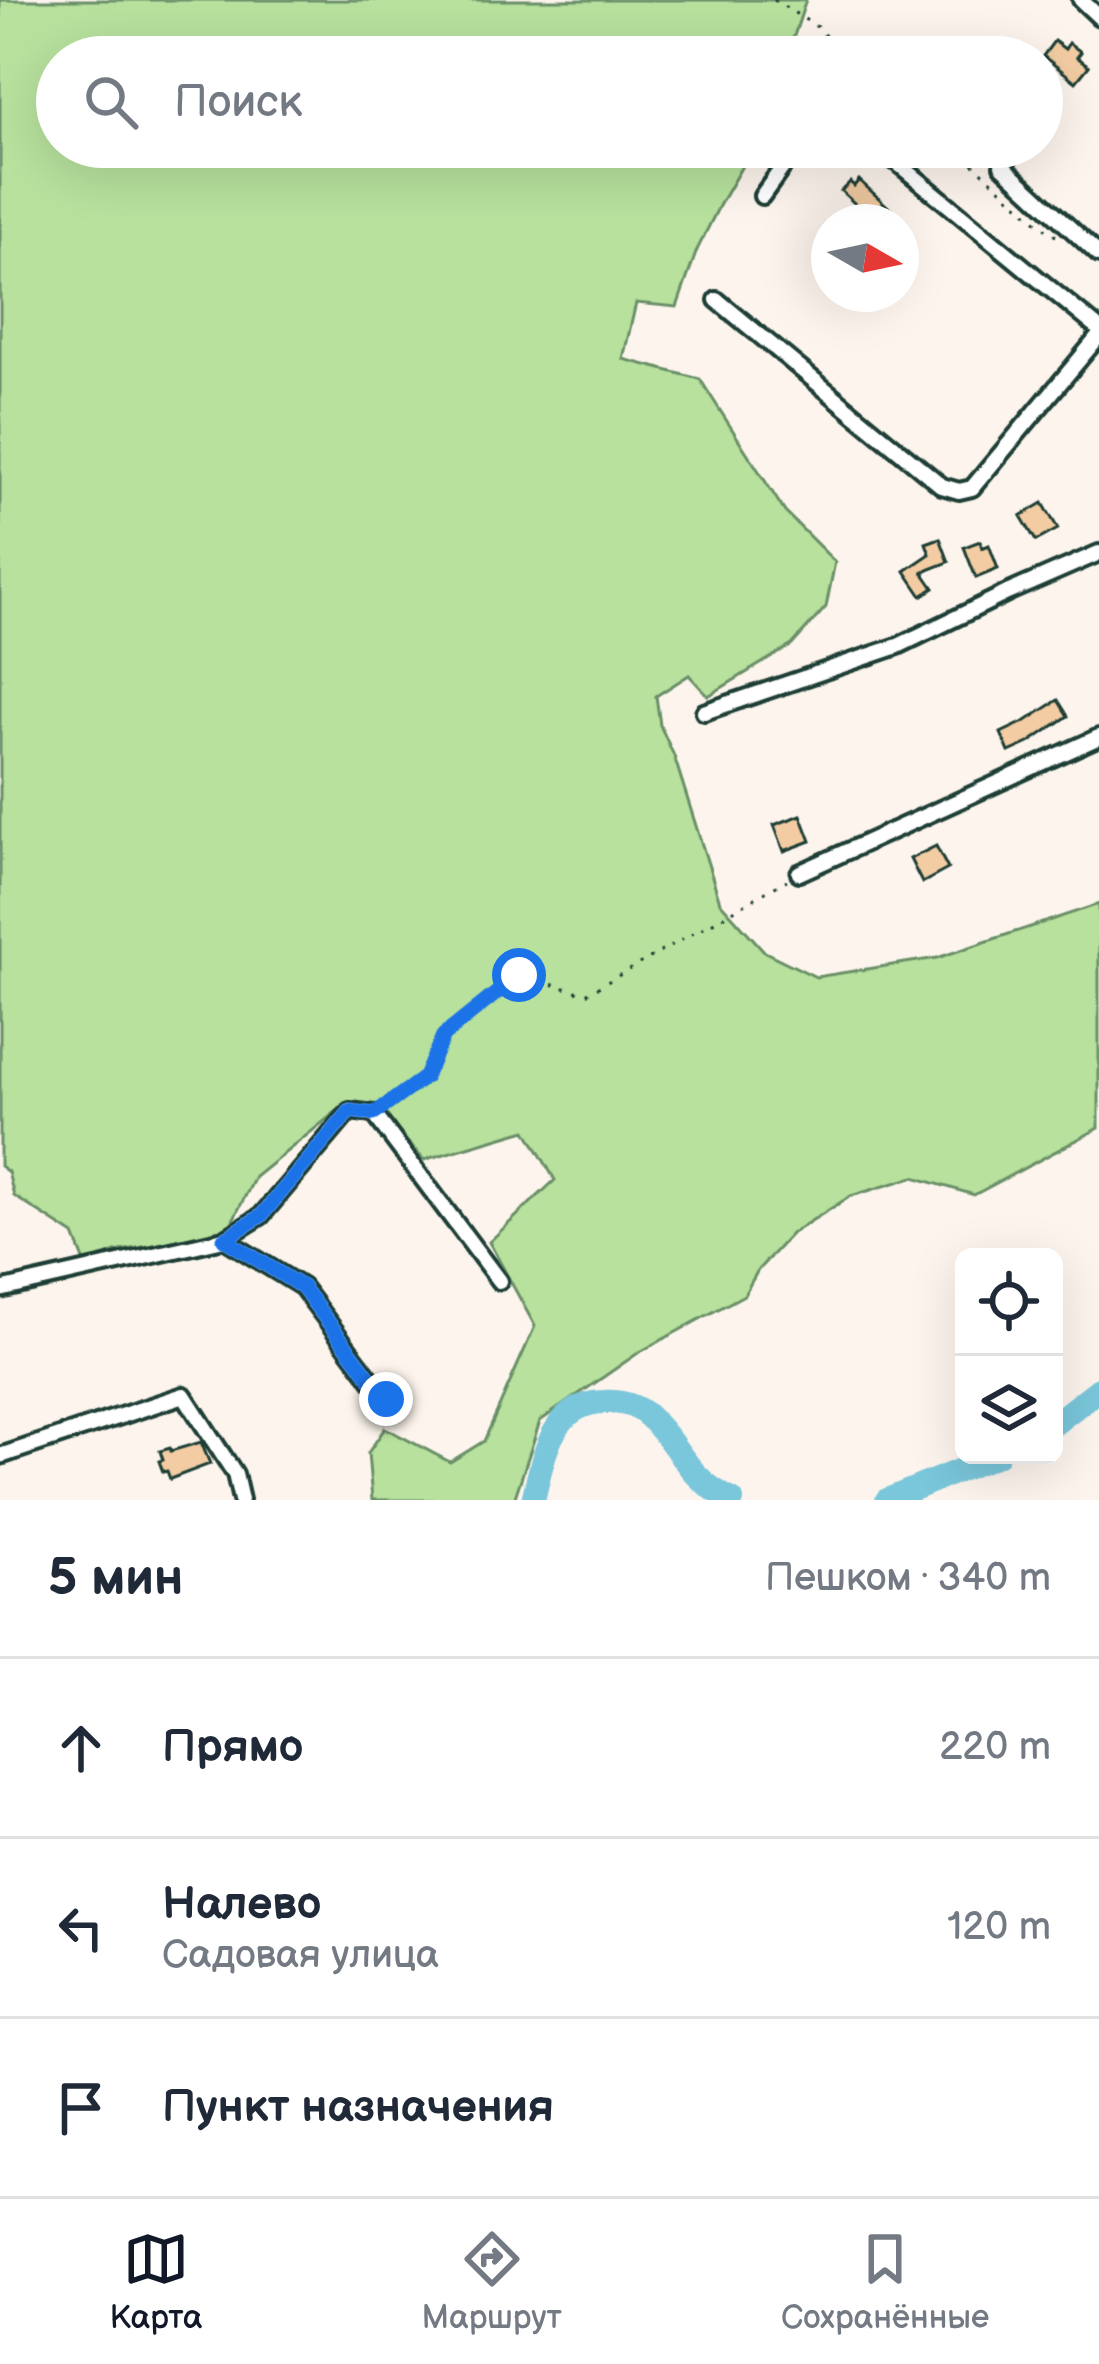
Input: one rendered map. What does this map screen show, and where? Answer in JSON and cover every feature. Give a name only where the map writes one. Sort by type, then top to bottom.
[{"type":"street","points":[[1081,0],[1099,17]]},
{"type":"street","points":[[762,196],[782,168]]},
{"type":"street","points":[[717,300],[942,486],[959,491],[972,488],[1099,332],[903,168]]},
{"type":"street","points":[[1006,168],[1099,255]]},
{"type":"street","points":[[704,712],[898,646],[1099,554]]},
{"type":"street","points":[[799,873],[1099,736]]},
{"type":"street","points":[[0,1290],[224,1239],[261,1216],[350,1111],[374,1114],[500,1281]]},
{"type":"street","points":[[224,1239],[302,1287],[386,1399]]},
{"type":"street","points":[[0,1456],[184,1395],[235,1474],[241,1500]]},
{"type":"path","points":[[774,0],[825,36]]},
{"type":"path","points":[[978,168],[1051,234],[1085,244]]},
{"type":"path","points":[[374,1114],[425,1077],[443,1036],[519,975],[586,994],[799,873]]},
{"type":"green space","points":[[0,0],[806,0],[794,36],[36,36],[36,168],[741,168],[697,250],[677,307],[636,303],[623,359],[700,379],[785,512],[835,562],[826,607],[792,645],[708,696],[689,675],[656,696],[660,725],[720,902],[765,952],[816,977],[937,958],[1099,904],[1099,1128],[974,1195],[914,1177],[851,1196],[792,1233],[758,1270],[744,1295],[638,1353],[540,1421],[514,1500],[372,1500],[368,1453],[385,1428],[450,1462],[484,1441],[535,1326],[489,1242],[555,1180],[526,1130],[424,1160],[379,1111],[343,1106],[255,1177],[227,1232],[115,1252],[86,1265],[74,1235],[14,1196],[8,1172],[0,1166]]},
{"type":"building","points":[[1069,43],[1089,66],[1076,82],[1063,72],[1063,48]]},
{"type":"building","points":[[859,180],[885,204],[855,204],[841,191],[850,182],[854,186]]},
{"type":"building","points":[[1043,503],[1058,529],[1036,541],[1021,516]]},
{"type":"building","points":[[940,538],[949,562],[923,572],[934,588],[922,596],[905,571],[930,554],[926,543]]},
{"type":"building","points":[[980,541],[982,548],[989,545],[998,569],[976,578],[964,547]]},
{"type":"building","points":[[1058,700],[1068,716],[1009,752],[1001,733]]},
{"type":"building","points":[[801,815],[811,841],[784,851],[774,825]]},
{"type":"building","points":[[936,846],[948,869],[922,883],[910,859]]},
{"type":"building","points":[[201,1442],[210,1464],[170,1479],[163,1472],[160,1451]]},
{"type":"waterway","points":[[1063,1417],[1099,1389]]},
{"type":"waterway","points":[[533,1500],[546,1452],[560,1423],[585,1405],[609,1402],[647,1415],[693,1471],[732,1500]]},
{"type":"waterway","points":[[887,1500],[975,1464]]},
{"type":"route","points":[[386,1399],[302,1287],[224,1239],[261,1216],[350,1111],[374,1114],[425,1077],[443,1036],[519,975]]}]
